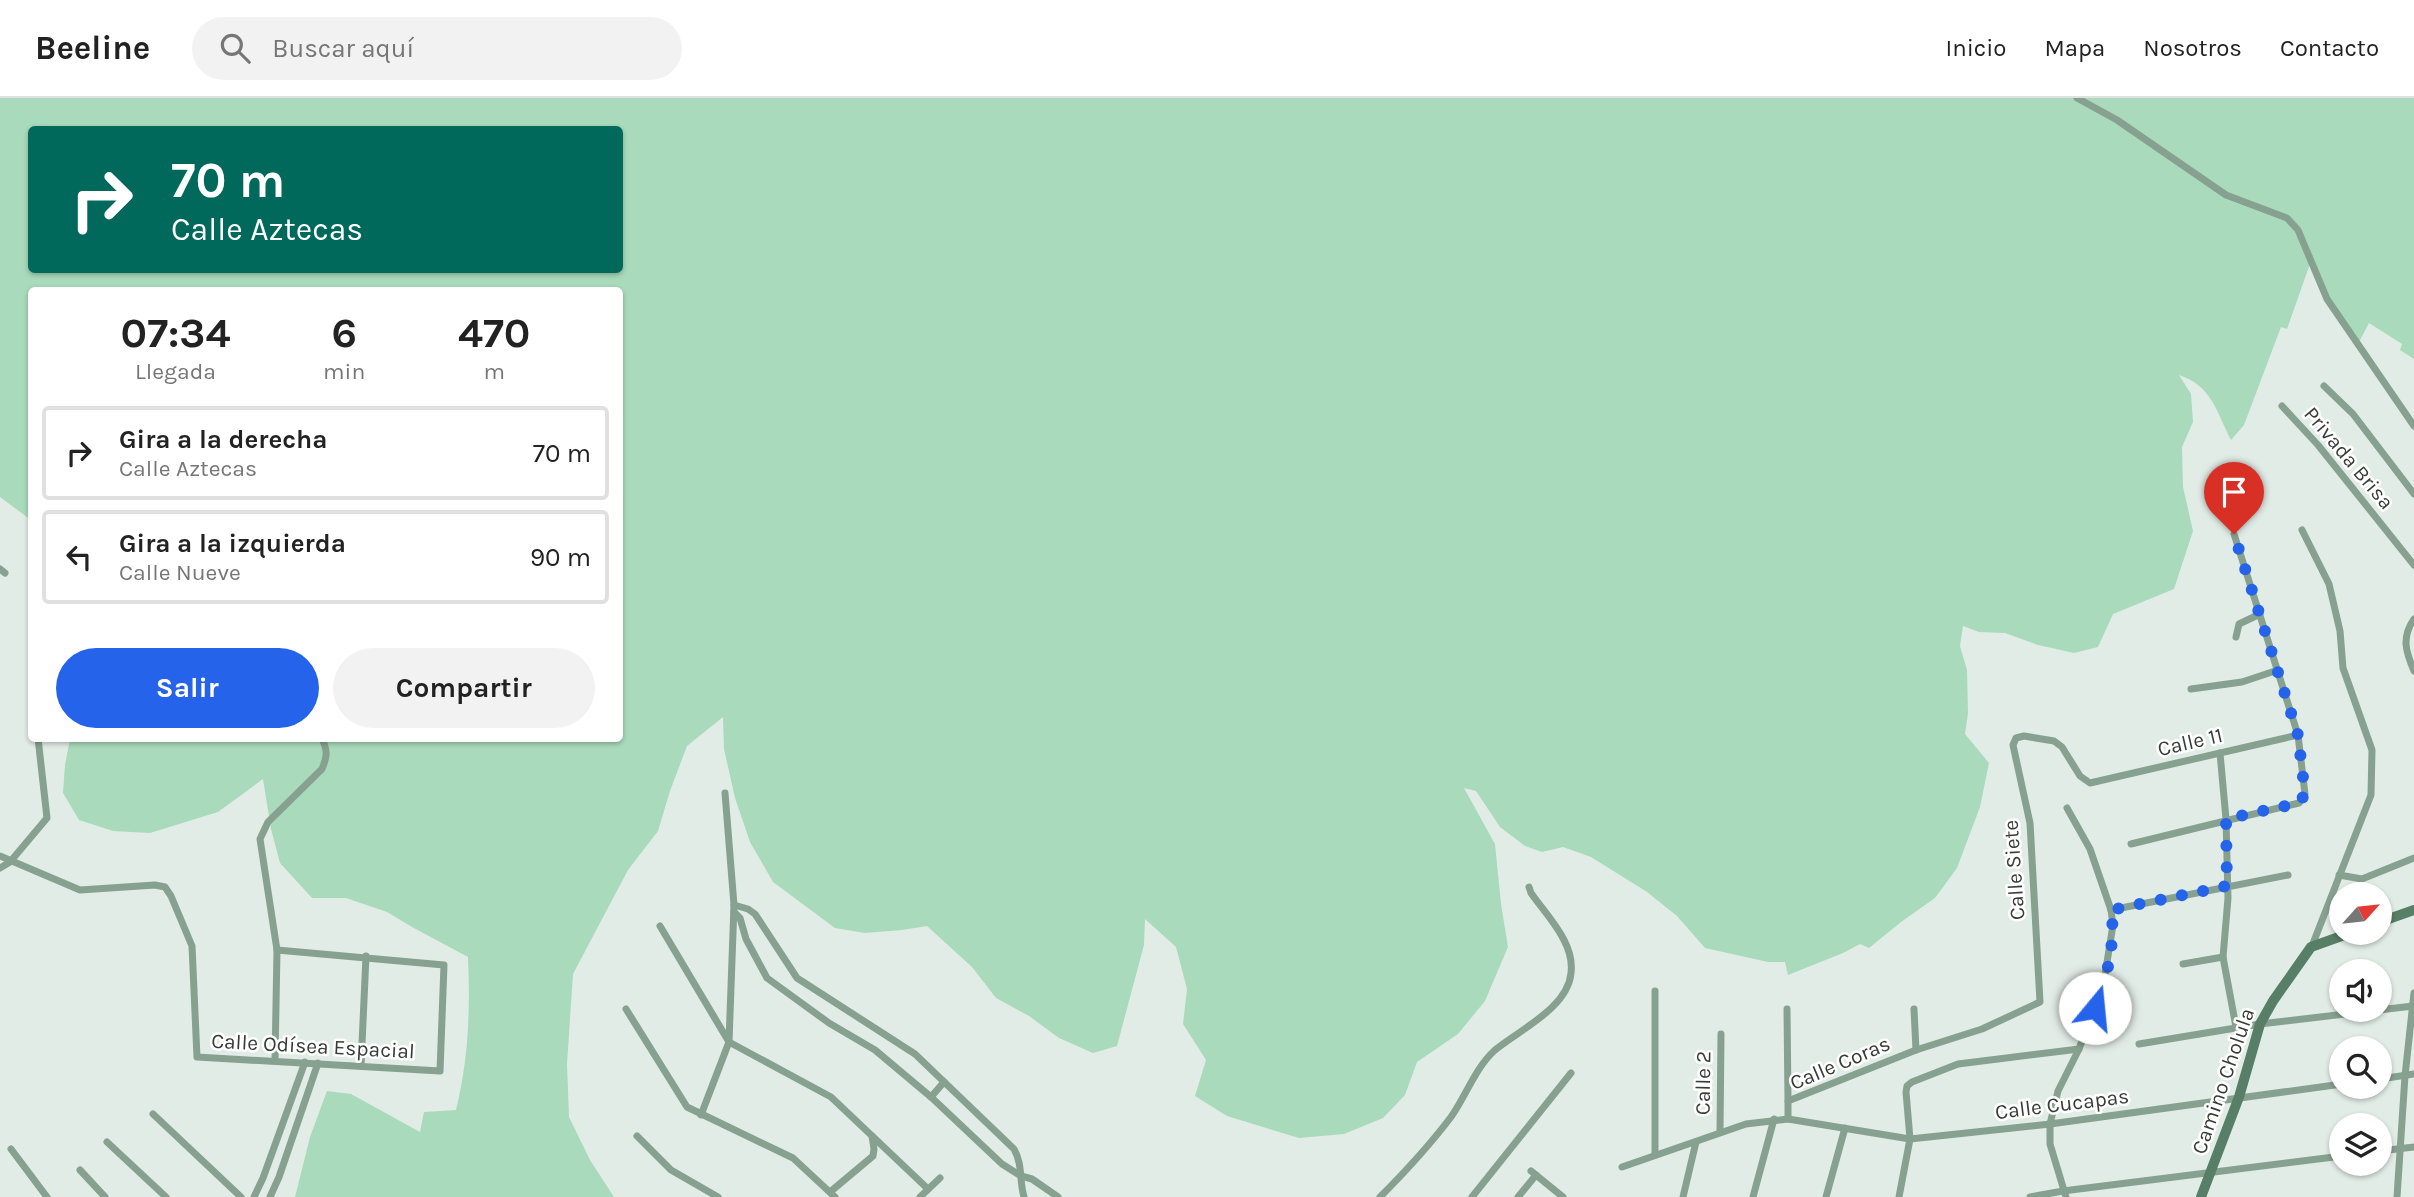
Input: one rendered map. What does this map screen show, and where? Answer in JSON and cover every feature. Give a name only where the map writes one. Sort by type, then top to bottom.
[{"type":"street","points":[[2077,98],[2117,120],[2226,195],[2287,218],[2298,230],[2327,299],[2414,426]]},
{"type":"street","points":[[2324,386],[2353,414],[2414,494]]},
{"type":"street","name":"Privada Brisa","points":[[2282,406],[2347,480],[2414,565]]},
{"type":"street","points":[[2302,530],[2329,584],[2340,631],[2343,668],[2372,750],[2371,795],[2311,947]]},
{"type":"street","points":[[2132,844],[2299,803],[2305,794],[2298,735],[2234,534]]},
{"type":"street","points":[[2236,637],[2239,624],[2260,614]]},
{"type":"street","points":[[2414,619],[2405,637],[2406,651],[2414,671]]},
{"type":"street","points":[[2191,689],[2242,682],[2278,670]]},
{"type":"street","name":"Calle 11","points":[[2090,783],[2298,735]]},
{"type":"street","name":"Calle Siete","points":[[2039,1002],[2030,823],[2013,745],[2016,738],[2024,736],[2054,741],[2062,747],[2080,776],[2090,783]]},
{"type":"street","points":[[0,868],[10,862],[47,818],[38,742]]},
{"type":"street","points":[[275,1060],[277,950],[260,839],[268,822],[322,769],[327,757],[323,742]]},
{"type":"street","points":[[2221,753],[2226,819],[2228,915],[2223,957],[2236,1027]]},
{"type":"street","points":[[701,1115],[729,1042],[734,908],[725,793]]},
{"type":"street","points":[[2064,1194],[2050,1144],[2050,1124],[2058,1091],[2103,987],[2113,925],[2111,910],[2090,849],[2067,808]]},
{"type":"street","name":"Calle Odísea Espacial","points":[[0,856],[80,890],[155,885],[165,887],[192,946],[197,1057],[440,1071],[443,965],[366,956]]},
{"type":"street","points":[[2339,875],[2362,879],[2414,858]]},
{"type":"street","points":[[2111,910],[2288,875]]},
{"type":"street","points":[[1380,1197],[1403,1174],[1451,1116],[1489,1056],[1543,1017],[1566,988],[1572,975],[1572,960],[1566,943],[1529,887]]},
{"type":"street","points":[[734,908],[748,909],[755,914],[797,978],[915,1054],[1014,1149],[1019,1158],[1024,1197]]},
{"type":"street","points":[[734,908],[746,939],[767,978],[830,1023],[876,1049],[1002,1164],[1021,1176],[1032,1179],[1058,1197]]},
{"type":"street","points":[[2392,918],[2414,910]]},
{"type":"street","points":[[660,926],[729,1042],[831,1097],[928,1189]]},
{"type":"street","points":[[2311,947],[2329,941]]},
{"type":"street","name":"Camino Cholula","points":[[2201,1197],[2239,1097],[2260,1024],[2311,947]]},
{"type":"street","points":[[277,950],[366,956],[361,1066]]},
{"type":"street","points":[[2183,964],[2223,957]]},
{"type":"street","points":[[1655,991],[1655,1156]]},
{"type":"street","points":[[2397,1197],[2399,1149],[2410,1075],[2414,993]]},
{"type":"street","name":"Calle Coras","points":[[1622,1167],[1746,1124],[1788,1119],[1788,1101],[1916,1051],[1982,1029],[2039,1002]]},
{"type":"street","points":[[2139,1044],[2236,1027],[2413,1006]]},
{"type":"street","points":[[626,1009],[687,1107],[793,1158],[833,1194],[873,1156],[870,1133]]},
{"type":"street","points":[[1787,1009],[1788,1101]]},
{"type":"street","points":[[1914,1009],[1916,1051]]},
{"type":"street","name":"Calle 2","points":[[1720,1132],[1721,1034]]},
{"type":"street","points":[[1899,1197],[1910,1139],[1907,1086],[1958,1064],[2078,1049]]},
{"type":"street","points":[[254,1197],[305,1062]]},
{"type":"street","points":[[270,1197],[318,1063]]},
{"type":"street","points":[[1472,1197],[1571,1073]]},
{"type":"street","points":[[2392,1077],[2410,1075]]},
{"type":"street","points":[[931,1097],[944,1082]]},
{"type":"street","name":"Calle Cucapas","points":[[1788,1119],[1910,1139],[2050,1124],[2329,1086]]},
{"type":"street","points":[[153,1114],[241,1197]]},
{"type":"street","points":[[1753,1197],[1774,1119]]},
{"type":"street","points":[[1826,1197],[1844,1128]]},
{"type":"street","points":[[637,1136],[671,1170],[716,1197]]},
{"type":"street","points":[[107,1142],[166,1197]]},
{"type":"street","points":[[1684,1197],[1696,1142]]},
{"type":"street","points":[[2392,1150],[2414,1147]]},
{"type":"street","points":[[11,1149],[47,1197]]},
{"type":"street","points":[[2030,1197],[2329,1158]]},
{"type":"street","points":[[80,1170],[106,1197]]},
{"type":"street","points":[[1518,1197],[1533,1173],[1563,1197]]},
{"type":"street","points":[[920,1197],[940,1178]]},
{"type":"green space","points":[[0,98],[2414,98],[2414,359],[2400,350],[2402,344],[2369,323],[2358,344],[2327,299],[2311,261],[2287,329],[2281,327],[2244,425],[2231,440],[2206,393],[2179,375],[2191,394],[2193,422],[2182,447],[2183,487],[2193,531],[2174,589],[2113,614],[2098,647],[2074,653],[2038,645],[2005,633],[1979,632],[1963,626],[1960,646],[1967,670],[1968,713],[1965,734],[1989,763],[1980,807],[1957,868],[1935,898],[1869,948],[1860,944],[1788,975],[1785,962],[1768,962],[1705,948],[1677,916],[1647,892],[1591,857],[1563,847],[1542,852],[1525,846],[1500,827],[1476,791],[1464,788],[1495,844],[1508,947],[1485,1001],[1458,1034],[1417,1062],[1405,1095],[1383,1118],[1344,1134],[1299,1138],[1227,1116],[1195,1096],[1206,1060],[1183,1024],[1187,989],[1176,947],[1145,919],[1144,945],[1117,1046],[1093,1053],[1059,1038],[1029,1016],[996,998],[972,967],[927,926],[865,933],[835,928],[773,882],[750,842],[735,798],[724,749],[723,717],[687,746],[658,831],[628,870],[573,974],[567,1064],[569,1117],[590,1160],[614,1197],[295,1197],[310,1137],[327,1091],[351,1094],[420,1132],[424,1112],[456,1110],[468,1034],[468,957],[387,912],[346,898],[312,898],[280,863],[263,779],[218,812],[150,833],[113,831],[79,820],[63,793],[69,742],[623,742],[623,287],[28,287],[28,518],[0,497]]},
{"type":"route","points":[[2095,1008],[2103,987],[2113,925],[2111,910],[2227,886],[2226,819],[2299,803],[2305,794],[2298,735],[2234,534]]}]
